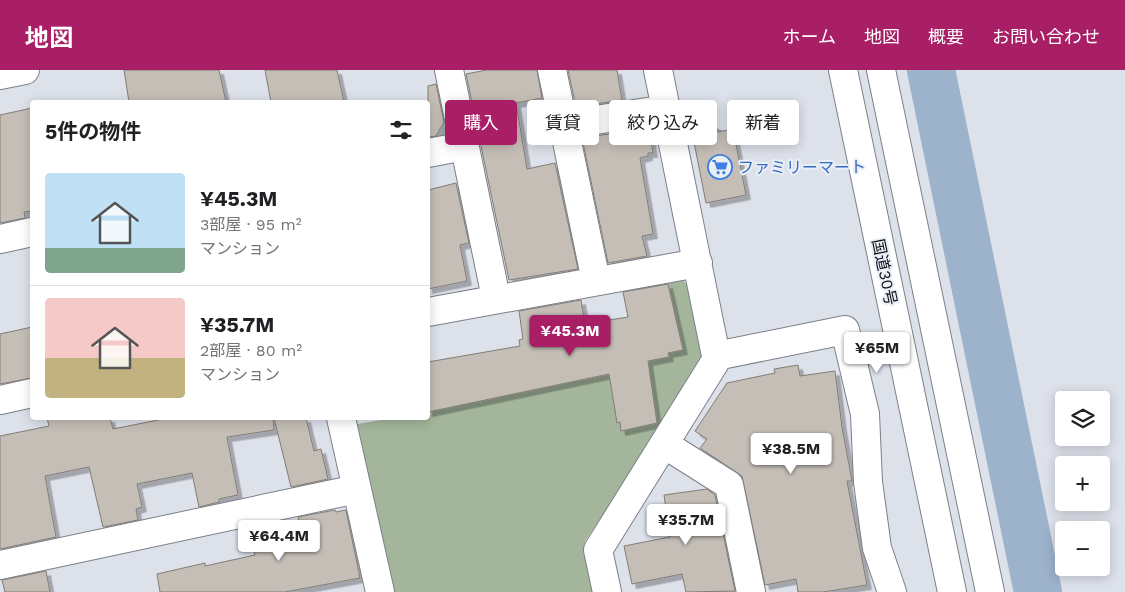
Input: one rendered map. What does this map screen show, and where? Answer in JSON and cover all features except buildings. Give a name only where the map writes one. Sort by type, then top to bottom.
[{"type":"main road","points":[[0,75],[25,70]]},
{"type":"main road","points":[[449,70],[496,298]]},
{"type":"main road","points":[[552,70],[559,100]]},
{"type":"main road","points":[[658,70],[664,100]]},
{"type":"main road","name":"国道30号","points":[[843,70],[952,592]]},
{"type":"main road","points":[[882,70],[990,592]]},
{"type":"main road","points":[[568,145],[596,281]]},
{"type":"main road","points":[[607,592],[598,550],[715,362],[716,356],[673,145]]},
{"type":"main road","points":[[430,153],[465,146]]},
{"type":"main road","points":[[0,238],[30,232]]},
{"type":"main road","points":[[430,312],[496,298],[698,263]]},
{"type":"main road","points":[[716,356],[845,330],[865,414],[868,482],[877,548],[892,592]]},
{"type":"main road","points":[[0,400],[30,393]]},
{"type":"main road","points":[[341,420],[380,592]]},
{"type":"main road","points":[[664,444],[729,485],[751,592]]},
{"type":"main road","points":[[0,565],[357,489]]},
{"type":"green space","points":[[682,279],[689,287],[706,356],[698,377],[585,541],[595,592],[387,592],[352,425],[381,420],[430,420],[430,410],[648,367],[630,285]]},
{"type":"waterway","points":[[931,70],[1038,592]]},
{"type":"place","name":"ファミリーマート","points":[[720,167]]}]
